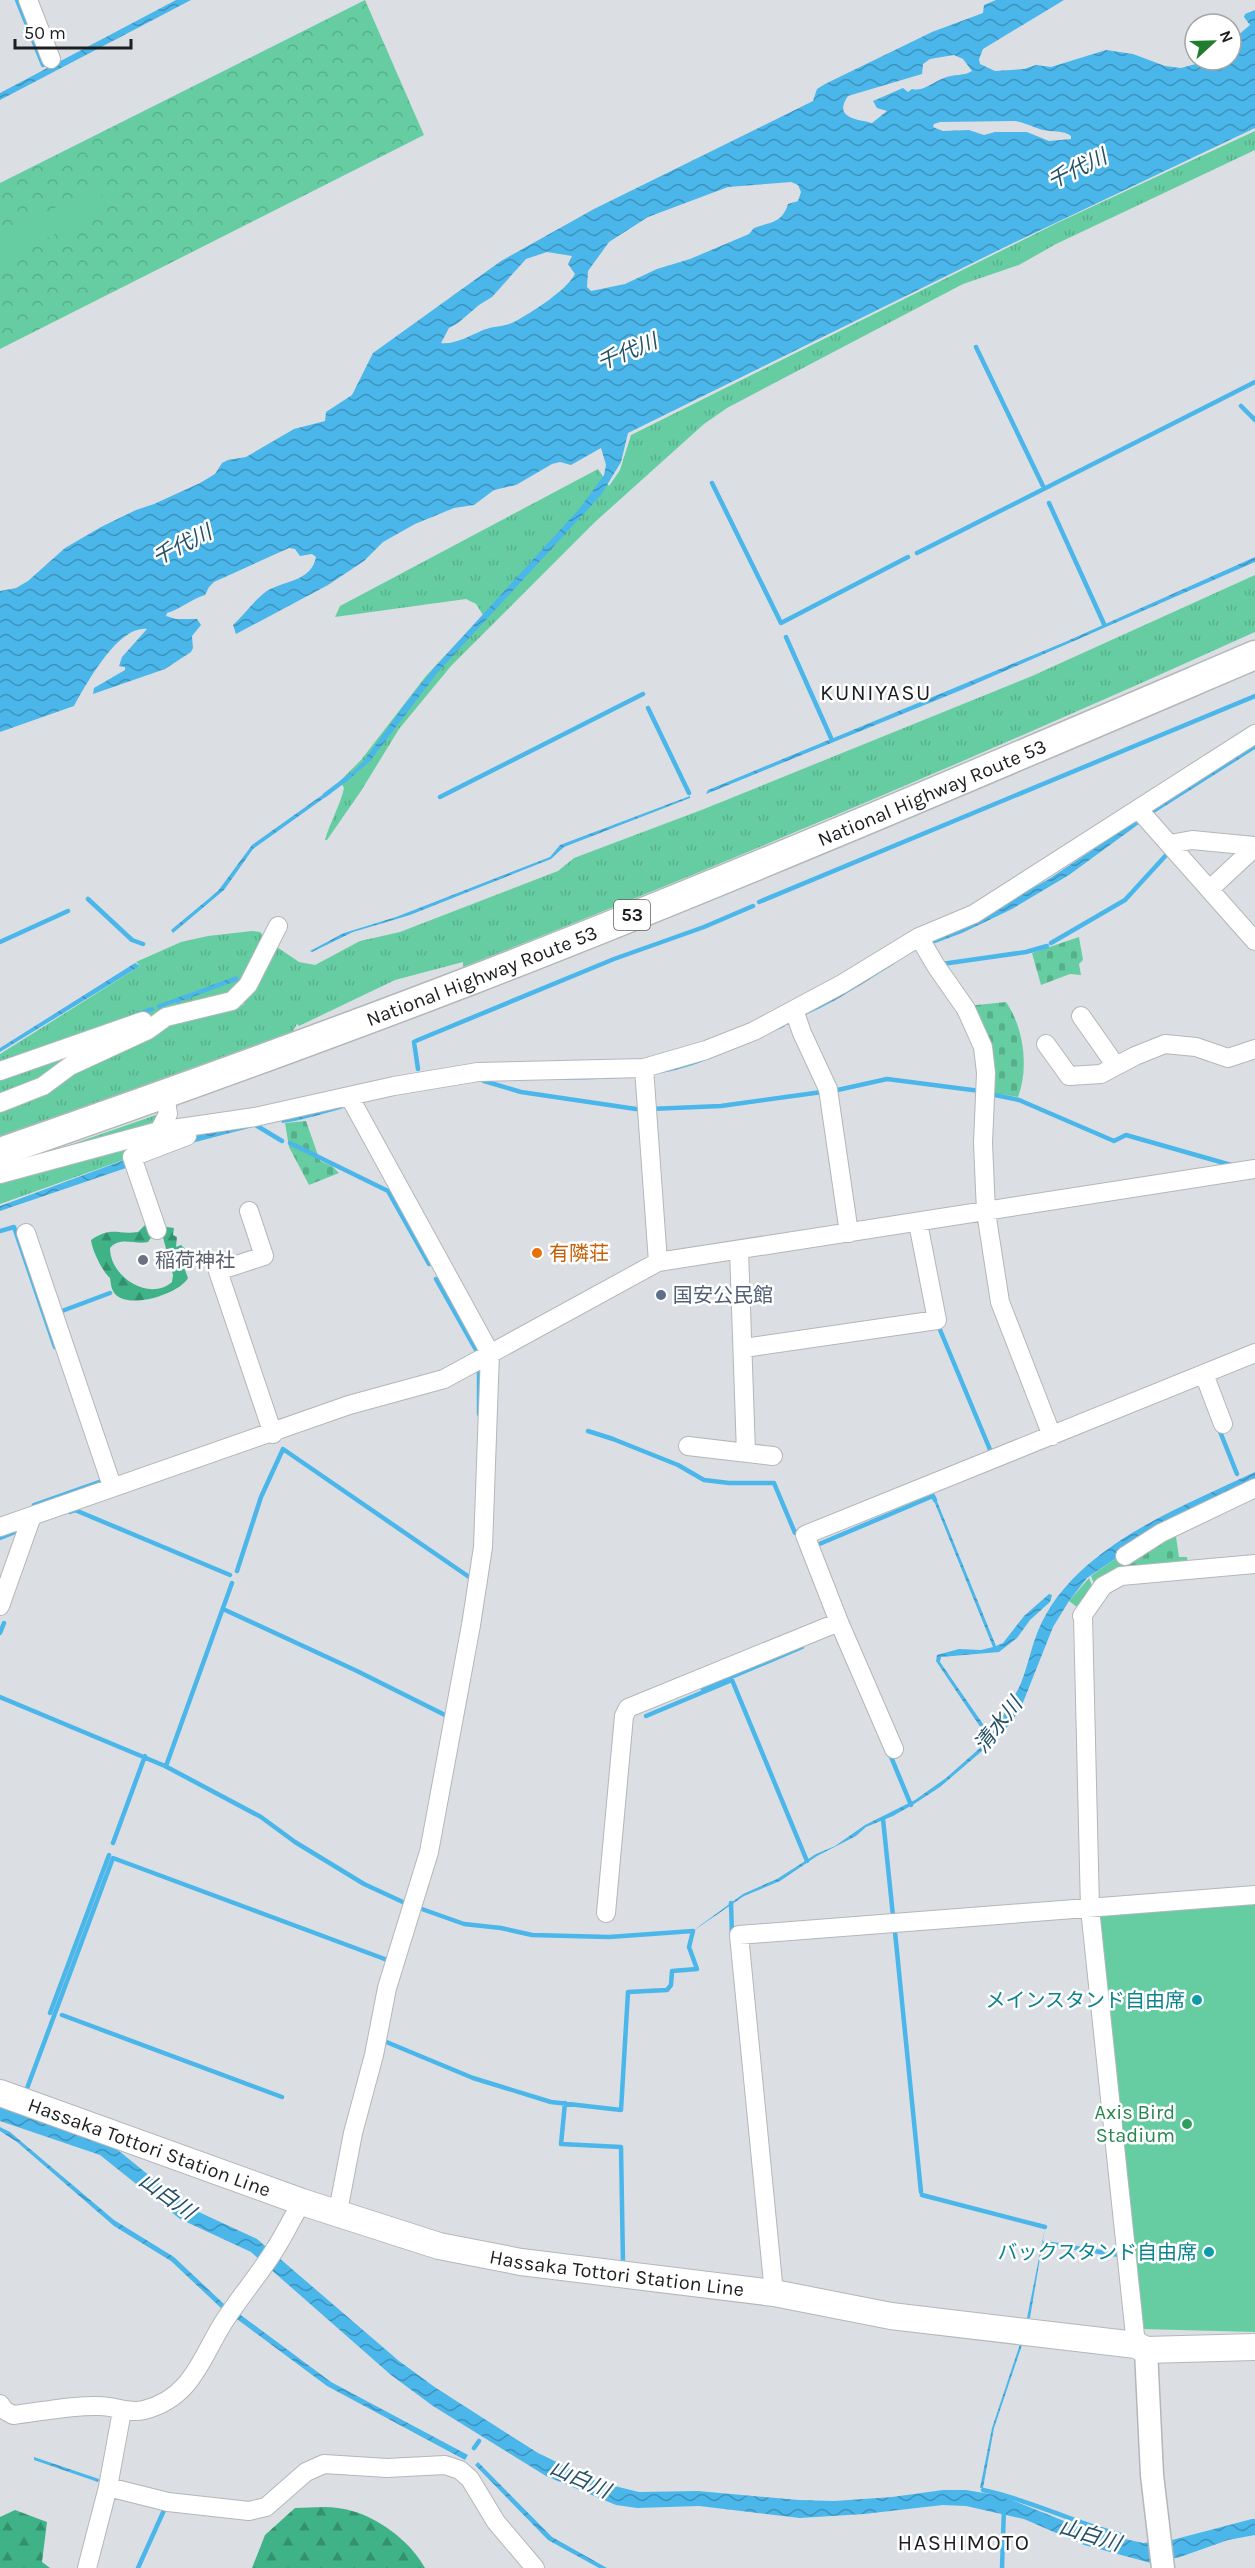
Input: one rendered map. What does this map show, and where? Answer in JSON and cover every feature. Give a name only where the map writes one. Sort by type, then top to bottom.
[{"type":"highway","name":"National Highway Route 53","points":[[0,1152],[165,1095],[473,980],[905,805],[1255,655]]},
{"type":"main road","name":"Hassaka Tottori Station Line","points":[[0,2093],[302,2202],[338,2211],[439,2246],[521,2262],[774,2293],[891,2316],[1141,2348],[1255,2348]]},
{"type":"street","points":[[28,0],[51,58]]},
{"type":"street","points":[[0,1174],[159,1131],[240,1119],[478,1072],[644,1068],[706,1050],[753,1031],[842,984],[920,937],[974,914],[1255,734]]},
{"type":"street","points":[[1139,810],[1255,941]]},
{"type":"street","points":[[1170,844],[1192,840],[1255,847]]},
{"type":"street","points":[[1210,889],[1255,847]]},
{"type":"street","points":[[0,1071],[122,1027],[232,1001],[248,985],[278,926]]},
{"type":"street","points":[[920,937],[945,981],[966,1009],[983,1047],[986,1073],[983,1143],[986,1212],[1000,1302],[1052,1436]]},
{"type":"street","points":[[794,1010],[828,1089],[849,1233]]},
{"type":"street","points":[[1081,1016],[1116,1066]]},
{"type":"street","points":[[0,1103],[43,1086],[70,1066],[148,1030],[166,1017]]},
{"type":"street","points":[[1046,1044],[1069,1076],[1101,1074],[1165,1044],[1196,1047],[1228,1058],[1255,1049]]},
{"type":"street","points":[[644,1068],[658,1262]]},
{"type":"street","points":[[159,1131],[168,1114],[165,1095]]},
{"type":"street","points":[[338,2211],[353,2133],[374,2055],[387,1988],[429,1852],[471,1625],[483,1547],[490,1353],[349,1096]]},
{"type":"street","points":[[157,1230],[132,1157],[180,1137],[224,1127],[240,1119]]},
{"type":"street","points":[[0,1527],[112,1486],[273,1434],[349,1405],[444,1379],[658,1262],[1255,1169]]},
{"type":"street","points":[[249,1211],[264,1257],[218,1271],[273,1434]]},
{"type":"street","points":[[744,1348],[937,1320],[918,1223]]},
{"type":"street","points":[[26,1233],[112,1486]]},
{"type":"street","points":[[739,1250],[746,1453]]},
{"type":"street","points":[[894,1749],[839,1622],[805,1535],[1255,1353]]},
{"type":"street","points":[[1204,1374],[1223,1424]]},
{"type":"street","points":[[688,1446],[774,1456]]},
{"type":"street","points":[[1125,1556],[1161,1533],[1255,1488]]},
{"type":"street","points":[[0,1606],[32,1516]]},
{"type":"street","points":[[1163,2568],[1141,2348],[1090,1909],[1083,1616],[1103,1586],[1121,1576],[1255,1564]]},
{"type":"street","points":[[606,1913],[624,1716],[628,1708],[839,1622]]},
{"type":"street","points":[[774,2293],[739,1935],[1255,1895]]},
{"type":"street","points":[[2,2411],[13,2415],[101,2405],[122,2411],[142,2410],[158,2405],[190,2381],[200,2368],[226,2318],[278,2246],[302,2202]]},
{"type":"street","points":[[87,2568],[108,2487],[122,2411]]},
{"type":"street","points":[[108,2487],[168,2502],[257,2511],[266,2507],[306,2472],[324,2464],[387,2468],[444,2465],[460,2470],[470,2480],[495,2522],[535,2568]]},
{"type":"green space","points":[[365,0],[424,135],[0,349],[0,183]]},
{"type":"green space","points":[[1255,131],[1255,150],[1056,244],[1019,265],[963,284],[727,408],[704,424],[595,522],[451,666],[399,729],[361,791],[325,840],[344,788],[340,781],[361,760],[426,676],[483,615],[476,604],[466,599],[335,617],[340,606],[598,469],[609,486],[620,470],[631,435],[1057,223]]},
{"type":"green space","points":[[97,187],[108,208],[0,261],[0,235]]},
{"type":"green space","points":[[1255,575],[1255,632],[1157,676],[861,804],[463,967],[463,962],[395,980],[299,1026],[297,1024],[292,1033],[188,1073],[0,1137],[0,1107],[129,1041],[184,1020],[243,1005],[272,951],[277,947],[299,962],[315,965],[360,941],[400,932],[558,871],[574,858],[704,809],[1032,676]]},
{"type":"green space","points":[[252,931],[260,932],[267,939],[230,996],[114,1027],[0,1068],[0,1054],[140,966],[136,962],[181,942]]},
{"type":"green space","points":[[1079,937],[1083,960],[1079,964],[1081,975],[1070,974],[1041,985],[1032,953]]},
{"type":"green space","points":[[1006,1002],[1017,1024],[1023,1048],[1023,1074],[1018,1097],[988,1092],[967,1006]]},
{"type":"green space","points":[[145,1022],[0,1099],[0,1075]]},
{"type":"green space","points":[[156,1115],[159,1116],[150,1128],[41,1155]]},
{"type":"green space","points":[[306,1121],[320,1161],[332,1166],[339,1173],[309,1185],[289,1147],[285,1123]]},
{"type":"green space","points":[[179,1135],[129,1158],[0,1204],[0,1180]]},
{"type":"green space","points":[[145,1225],[152,1227],[154,1233],[148,1242],[118,1242],[110,1248],[116,1268],[124,1277],[142,1288],[163,1287],[172,1282],[173,1275],[160,1226],[174,1228],[173,1235],[177,1237],[176,1247],[181,1245],[187,1251],[186,1258],[182,1262],[188,1278],[175,1289],[154,1298],[123,1299],[113,1291],[110,1278],[98,1260],[91,1240],[110,1232],[138,1232]]},
{"type":"green space","points":[[1175,1530],[1179,1557],[1187,1557],[1188,1566],[1128,1571],[1123,1561]]},
{"type":"green space","points":[[1119,1556],[1127,1571],[1096,1588],[1091,1576]]},
{"type":"green space","points":[[1089,1578],[1094,1591],[1081,1610],[1069,1601]]},
{"type":"green space","name":"Axis Bird Stadium","points":[[1255,1902],[1255,2332],[1142,2329],[1098,1919],[1103,1913]]},
{"type":"green space","points":[[333,2507],[364,2515],[399,2537],[425,2568],[252,2568],[265,2535],[295,2508]]},
{"type":"green space","points":[[15,2510],[47,2522],[42,2562],[50,2568],[0,2568],[0,2517]]},
{"type":"water","points":[[176,0],[191,0],[0,100],[0,93]]},
{"type":"water","name":"千代川","points":[[996,0],[1064,0],[983,49],[979,59],[980,64],[995,71],[1024,69],[1036,65],[1051,67],[1106,50],[1133,54],[1165,66],[1183,67],[1183,72],[1243,72],[1243,31],[1250,25],[1244,17],[1245,14],[1255,10],[1255,128],[1003,248],[628,433],[621,462],[601,495],[438,672],[370,761],[346,782],[346,778],[363,762],[434,668],[580,508],[604,475],[606,465],[601,448],[571,465],[560,462],[552,464],[516,485],[494,490],[474,505],[454,508],[415,524],[383,542],[364,561],[328,585],[236,634],[233,625],[258,598],[274,587],[303,576],[309,571],[316,557],[312,554],[300,556],[295,549],[289,548],[214,582],[205,595],[167,613],[166,616],[176,619],[197,619],[201,625],[192,636],[191,652],[165,669],[93,694],[94,688],[125,670],[125,667],[119,666],[122,657],[147,629],[136,630],[125,636],[104,658],[74,706],[0,732],[0,591],[16,588],[28,581],[65,548],[101,527],[200,483],[215,474],[222,463],[246,457],[294,429],[325,421],[326,412],[352,395],[373,353],[501,261],[594,209],[813,101],[817,89],[825,84],[932,32],[983,13],[984,5]],"holes":[[[954,55],[963,59],[972,71],[908,92],[903,88],[873,101],[877,108],[887,111],[872,123],[853,118],[845,113],[844,103],[848,96],[922,74],[923,64],[930,59]],[[1015,121],[1043,130],[1065,133],[1071,136],[1071,139],[1049,141],[1027,132],[995,132],[984,135],[969,130],[943,131],[933,127],[934,124],[940,122]],[[791,182],[798,185],[801,192],[798,201],[788,204],[779,219],[754,228],[749,234],[690,259],[657,269],[625,284],[591,291],[587,287],[588,271],[609,242],[648,217],[728,187]],[[547,252],[572,256],[568,264],[575,274],[557,294],[514,322],[456,341],[441,343],[449,328],[492,297],[526,259]]]},
{"type":"water","points":[[1255,557],[1255,562],[959,691],[706,794],[708,790],[1065,642]]},
{"type":"water","points":[[1255,741],[1255,749],[1151,815],[1069,875],[1012,909],[962,933],[930,945],[927,939],[965,925],[1049,879]]},
{"type":"water","points":[[328,791],[331,793],[253,849],[224,890],[173,933],[171,930],[218,891],[252,845]]},
{"type":"water","points":[[690,796],[690,798],[564,847],[551,859],[410,915],[353,932],[310,951],[344,933],[396,917],[550,857],[560,845]]},
{"type":"water","points":[[896,961],[828,1004],[791,1019],[784,1027],[705,1061],[673,1071],[602,1079],[495,1081],[442,1085],[405,1092],[295,1121],[282,1123],[280,1117],[440,1080],[638,1071]]},
{"type":"water","points":[[135,963],[140,966],[0,1052],[0,1048]]},
{"type":"water","points":[[237,976],[239,980],[178,1004],[176,1002],[158,1009],[157,1005]]},
{"type":"water","points":[[275,1118],[276,1121],[184,1145],[129,1167],[0,1211],[0,1206],[181,1139]]},
{"type":"water","name":"清水川","points":[[1255,1472],[1255,1483],[1141,1541],[1087,1578],[1053,1627],[1020,1710],[1005,1730],[1002,1728],[989,1745],[940,1787],[893,1816],[866,1827],[856,1836],[817,1856],[780,1881],[744,1896],[690,1933],[743,1894],[777,1879],[816,1854],[835,1846],[865,1825],[915,1800],[946,1778],[989,1740],[936,1661],[937,1655],[959,1649],[981,1650],[993,1647],[932,1496],[934,1494],[996,1646],[1003,1643],[1024,1616],[1049,1594],[1052,1595],[1050,1602],[1030,1620],[1017,1638],[999,1652],[941,1657],[940,1662],[992,1734],[1021,1683],[1042,1622],[1059,1595],[1081,1571],[1135,1531],[1196,1499]]},
{"type":"water","name":"山白川","points":[[0,2104],[109,2145],[119,2151],[188,2207],[257,2239],[399,2361],[436,2388],[538,2453],[598,2482],[639,2492],[698,2491],[834,2501],[892,2497],[943,2490],[966,2490],[1002,2496],[1089,2531],[1143,2543],[1172,2540],[1252,2519],[1255,2519],[1255,2535],[1228,2540],[1180,2557],[1151,2563],[1084,2545],[1024,2519],[966,2506],[943,2505],[864,2514],[800,2518],[699,2506],[637,2508],[616,2505],[546,2476],[433,2406],[391,2375],[251,2252],[180,2219],[100,2155],[0,2121]]},
{"type":"water","points":[[0,2127],[10,2132],[114,2220],[174,2257],[225,2305],[221,2308],[171,2261],[114,2226],[17,2142],[0,2131]]},
{"type":"water","points":[[1045,2228],[1030,2318],[1027,2318]]},
{"type":"water","points":[[238,2313],[331,2382],[468,2455],[465,2460],[327,2386],[234,2317]]},
{"type":"water","points":[[1020,2344],[1022,2345],[994,2428],[983,2488],[980,2488],[992,2428]]},
{"type":"water","points":[[34,2457],[99,2479],[98,2482],[34,2460]]},
{"type":"water","points":[[478,2462],[552,2537],[607,2568],[599,2568],[548,2540],[475,2465]]},
{"type":"waterway","points":[[17,0],[43,65]]},
{"type":"waterway","points":[[976,347],[1043,486]]},
{"type":"waterway","points":[[917,553],[1255,382]]},
{"type":"waterway","points":[[1241,406],[1255,420]]},
{"type":"waterway","points":[[712,483],[781,623],[908,557]]},
{"type":"waterway","points":[[1049,503],[1104,624]]},
{"type":"waterway","points":[[786,637],[831,738]]},
{"type":"waterway","points":[[440,797],[643,694]]},
{"type":"waterway","points":[[759,902],[1255,696]]},
{"type":"waterway","points":[[648,708],[689,793]]},
{"type":"waterway","points":[[325,795],[350,776]]},
{"type":"waterway","points":[[1051,943],[1125,900],[1168,853]]},
{"type":"waterway","points":[[88,899],[132,940],[143,944]]},
{"type":"waterway","points":[[418,1069],[414,1042],[418,1040],[614,959],[704,927],[753,906]]},
{"type":"waterway","points":[[0,942],[68,911]]},
{"type":"waterway","points":[[942,964],[1026,952],[1047,946]]},
{"type":"waterway","points":[[138,1014],[152,1009]]},
{"type":"waterway","points":[[833,1091],[887,1079],[980,1091]]},
{"type":"waterway","points":[[484,1081],[521,1092],[636,1109]]},
{"type":"waterway","points":[[650,1109],[721,1106],[822,1092]]},
{"type":"waterway","points":[[990,1094],[1019,1100],[1114,1141],[1126,1135],[1231,1165]]},
{"type":"waterway","points":[[254,1124],[282,1141]]},
{"type":"waterway","points":[[290,1143],[388,1191],[429,1264]]},
{"type":"waterway","points":[[0,1231],[14,1227],[55,1347]]},
{"type":"waterway","points":[[436,1279],[476,1350]]},
{"type":"waterway","points":[[62,1311],[110,1293]]},
{"type":"waterway","points":[[938,1325],[991,1452]]},
{"type":"waterway","points":[[479,1368],[479,1414]]},
{"type":"waterway","points":[[1219,1429],[1237,1474]]},
{"type":"waterway","points":[[588,1431],[678,1465],[704,1480],[729,1483],[774,1483],[795,1533],[801,1530]]},
{"type":"waterway","points":[[237,1571],[261,1497],[283,1449],[472,1579]]},
{"type":"waterway","points":[[34,1505],[102,1481],[101,1477]]},
{"type":"waterway","points":[[817,1545],[933,1496],[935,1500]]},
{"type":"waterway","points":[[70,1512],[75,1510],[230,1575]]},
{"type":"waterway","points":[[0,1538],[15,1532]]},
{"type":"waterway","points":[[166,1766],[232,1583]]},
{"type":"waterway","points":[[223,1609],[357,1671],[447,1716]]},
{"type":"waterway","points":[[0,1633],[4,1623]]},
{"type":"waterway","points":[[703,1689],[802,1647]]},
{"type":"waterway","points":[[646,1716],[732,1680],[807,1861]]},
{"type":"waterway","points":[[0,1697],[165,1766],[261,1817],[295,1842],[364,1884],[405,1903]]},
{"type":"waterway","points":[[889,1752],[911,1805]]},
{"type":"waterway","points":[[113,1843],[145,1756]]},
{"type":"waterway","points":[[883,1819],[893,1916]]},
{"type":"waterway","points":[[50,2013],[109,1855]]},
{"type":"waterway","points":[[26,2091],[113,1858],[390,1961]]},
{"type":"waterway","points":[[731,1903],[732,1935]]},
{"type":"waterway","points":[[385,2037],[384,2041],[473,2078],[551,2102],[621,2110],[628,1992],[667,1990],[671,1985],[672,1971],[697,1969],[689,1947],[693,1931],[609,1937],[532,1935],[501,1928],[464,1924],[419,1908]]},
{"type":"waterway","points":[[895,1932],[921,2192]]},
{"type":"waterway","points":[[62,2015],[282,2097]]},
{"type":"waterway","points":[[565,2103],[561,2144],[621,2147],[623,2263],[627,2264]]},
{"type":"waterway","points":[[922,2195],[1045,2227]]},
{"type":"waterway","points":[[1045,2243],[1119,2255],[1119,2253]]},
{"type":"waterway","points":[[474,2448],[479,2441]]},
{"type":"waterway","name":"山白川","points":[[983,2490],[1121,2535]]},
{"type":"waterway","points":[[138,2568],[165,2508]]},
{"type":"waterway","points":[[1002,2568],[1004,2508]]},
{"type":"place","name":"有隣荘","points":[[537,1253]]},
{"type":"place","name":"稲荷神社","points":[[143,1260]]},
{"type":"place","name":"国安公民館","points":[[661,1295]]},
{"type":"place","name":"メインスタンド自由席","points":[[1197,2000]]},
{"type":"place","name":"Axis Bird Stadium","points":[[1187,2124]]},
{"type":"place","name":"バックスタンド自由席","points":[[1209,2252]]},
{"type":"district","name":"KUNIYASU","points":[[876,693]]},
{"type":"district","name":"HASHIMOTO","points":[[964,2543]]}]
